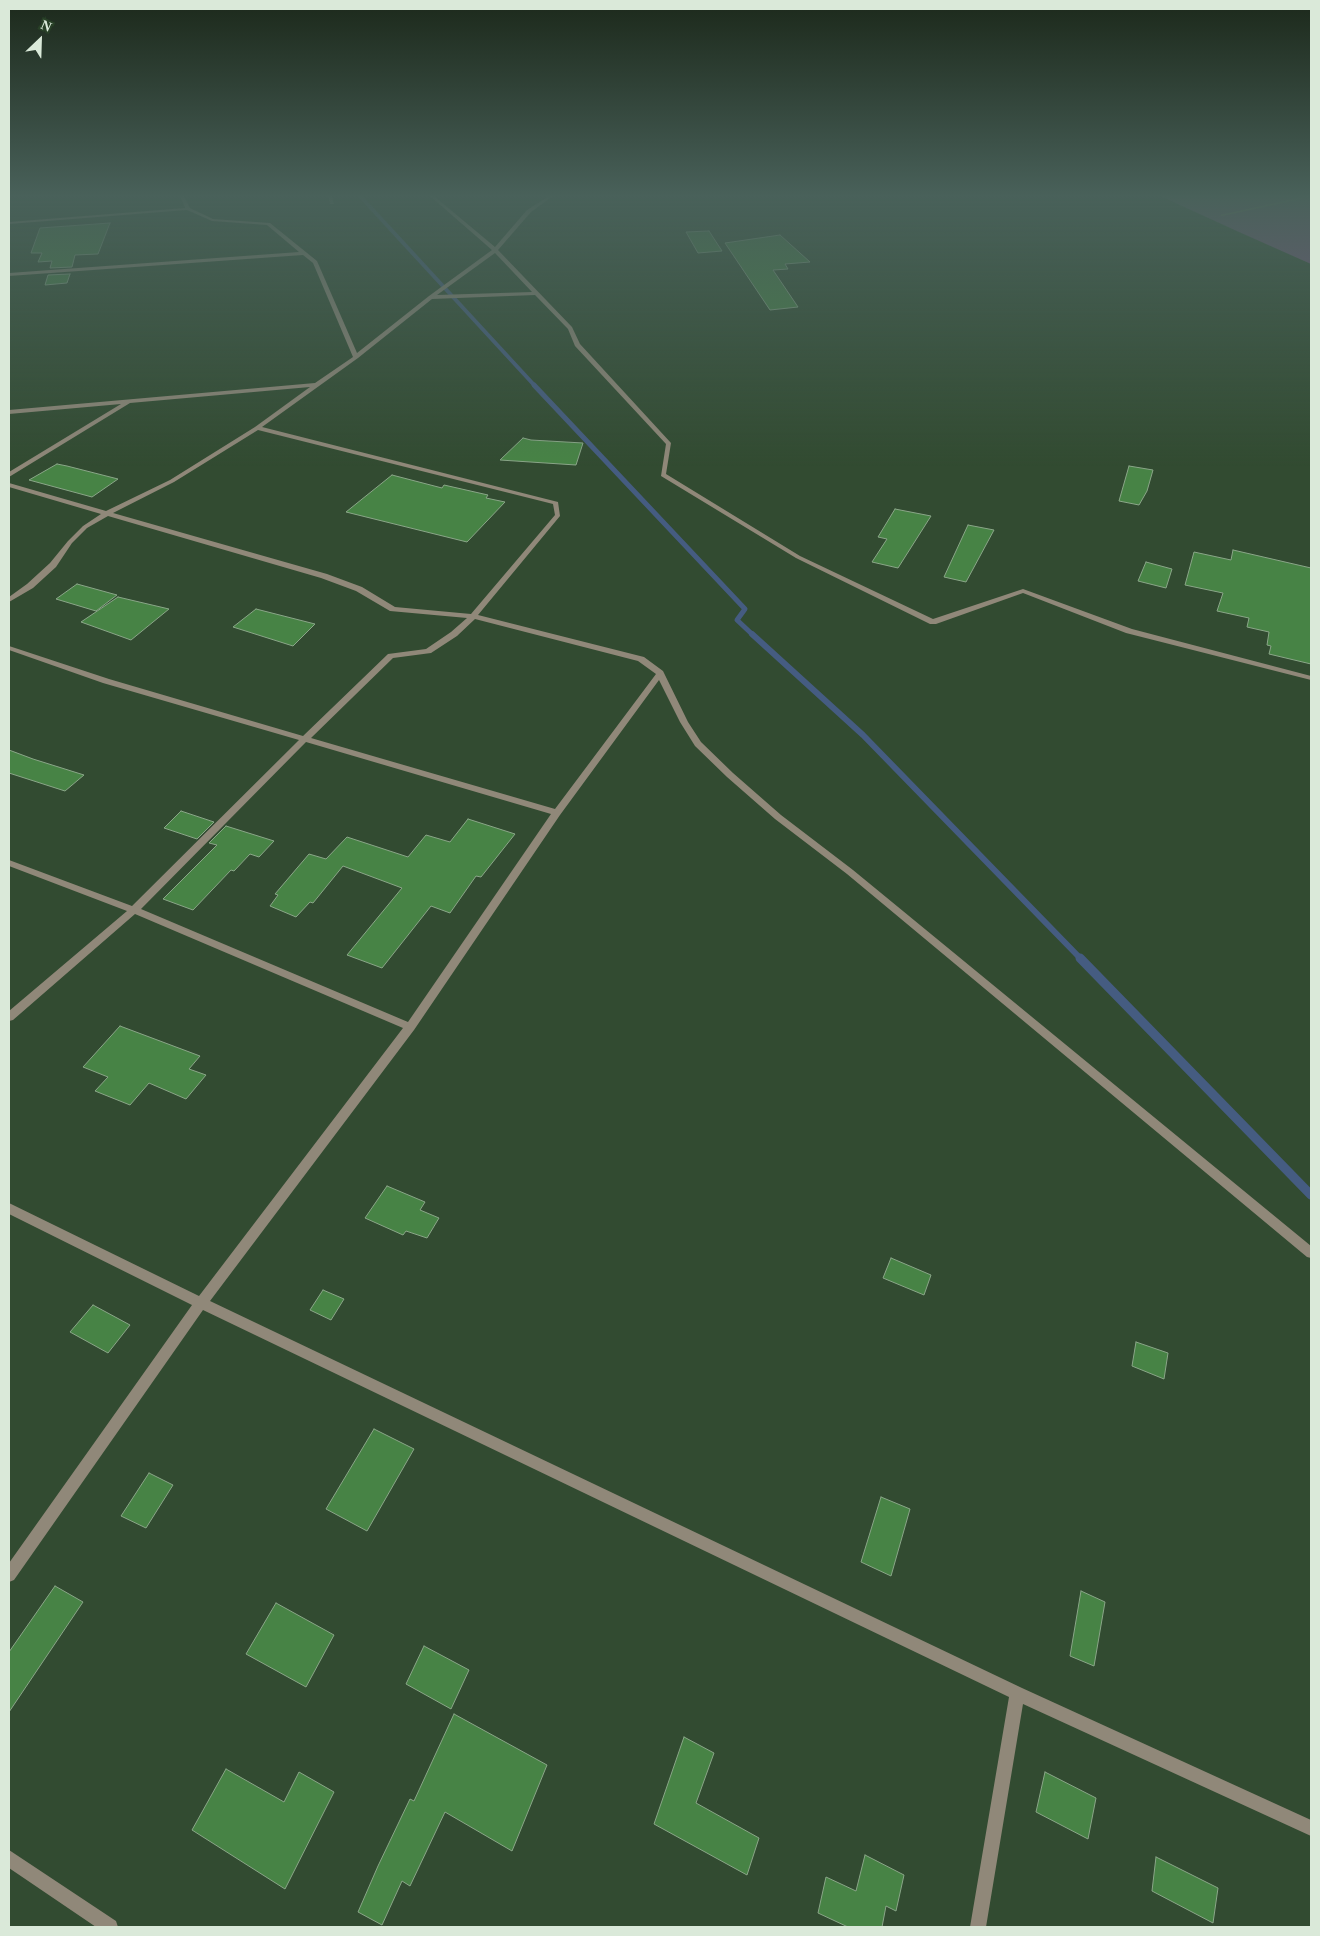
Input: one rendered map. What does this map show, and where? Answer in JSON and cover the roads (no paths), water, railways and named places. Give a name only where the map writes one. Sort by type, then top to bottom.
[{"type":"street","points":[[326,286],[356,357]]},
{"type":"street","points":[[9,600],[30,586],[53,565],[70,542],[85,527],[107,513],[172,481],[257,428],[356,357],[446,286]]},
{"type":"street","points":[[530,286],[570,328],[577,345],[669,444],[663,474],[798,557],[933,622],[1023,591],[1129,631],[1311,678]]},
{"type":"street","points":[[431,297],[536,293]]},
{"type":"street","points":[[9,412],[316,385]]},
{"type":"street","points":[[9,475],[130,402]]},
{"type":"street","points":[[9,1017],[134,910],[304,739],[392,656],[428,651],[454,634],[473,616],[558,515],[556,503],[257,428]]},
{"type":"street","points":[[9,485],[324,576],[359,589],[393,609],[473,616],[641,659],[660,673],[684,722],[698,744],[730,775],[778,817],[850,872],[1311,1253]]},
{"type":"street","points":[[9,648],[106,681],[557,812]]},
{"type":"street","points":[[9,1575],[201,1303],[410,1027],[557,812],[660,673]]},
{"type":"street","points":[[9,864],[134,910],[410,1027]]},
{"type":"street","points":[[9,1208],[201,1303],[1016,1694],[1311,1828]]},
{"type":"street","points":[[978,1927],[1016,1694]]},
{"type":"street","points":[[9,1858],[110,1927]]},
{"type":"waterway","points":[[443,286],[535,386]]},
{"type":"waterway","points":[[534,385],[745,609],[737,620],[753,635]]},
{"type":"waterway","points":[[752,634],[863,735],[1081,959]]},
{"type":"waterway","points":[[1080,958],[1311,1195]]}]
